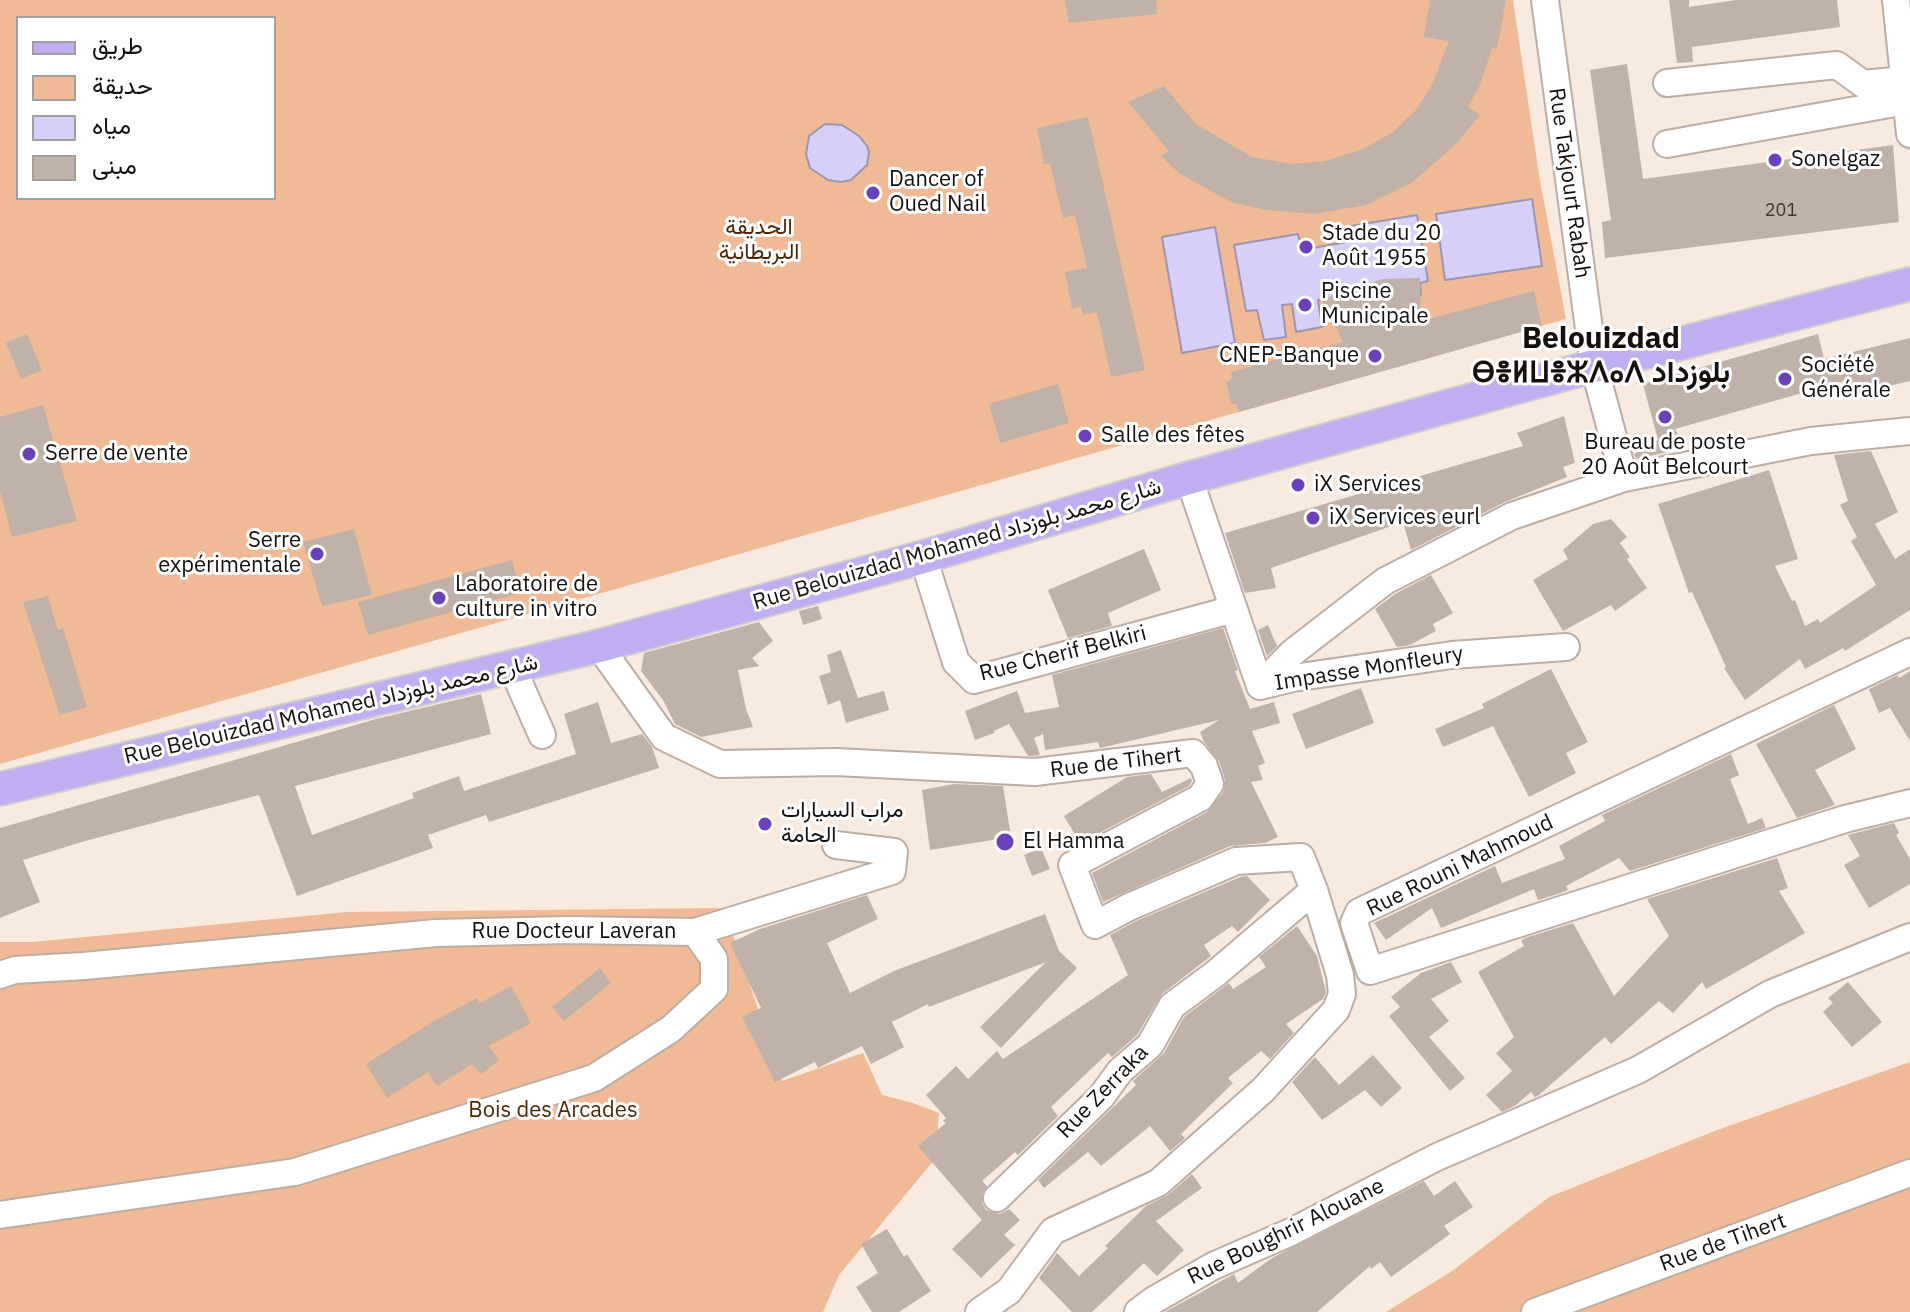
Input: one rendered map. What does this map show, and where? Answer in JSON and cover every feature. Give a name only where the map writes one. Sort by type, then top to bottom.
[{"type":"main road","name":"Rue Belouizdad Mohamed شارع محمد بلوزداد","points":[[0,789],[599,646],[1594,366],[1910,284]]},
{"type":"street","name":"Rue Takjourt Rabah","points":[[1545,0],[1594,366]]},
{"type":"street","points":[[1896,0],[1910,134]]},
{"type":"street","points":[[1667,83],[1837,65],[1863,84],[1905,90]]},
{"type":"street","points":[[1667,144],[1905,90]]},
{"type":"street","points":[[1594,366],[1624,478],[1811,441],[1910,431]]},
{"type":"street","points":[[1189,478],[1260,686]]},
{"type":"street","name":"Impasse Monfleury","points":[[1260,686],[1292,653],[1385,581],[1512,516],[1624,478]]},
{"type":"street","name":"Rue Cherif Belkiri","points":[[923,557],[956,662],[974,680],[1234,609]]},
{"type":"street","name":"Rue de Tihert","points":[[599,646],[664,737],[720,764],[836,762],[1035,772],[1193,753],[1204,766],[1210,784],[1200,798],[1072,865],[1095,925],[1236,861],[1301,857],[1340,975],[1342,994],[1336,1010],[1263,1090],[1158,1183],[1053,1231],[1009,1291],[979,1312]]},
{"type":"street","name":"Impasse Monfleury","points":[[1260,686],[1293,678],[1452,655],[1566,647]]},
{"type":"street","name":"Rue Rouni Mahmoud","points":[[1910,652],[1359,912],[1354,923],[1370,971],[1845,819],[1910,803]]},
{"type":"street","points":[[512,667],[542,735]]},
{"type":"street","points":[[695,932],[892,871],[894,852],[836,845]]},
{"type":"street","name":"Rue Zerraka","points":[[997,1198],[1101,1097],[1120,1071],[1150,1045],[1172,1006],[1215,974],[1314,890]]},
{"type":"street","name":"Rue Docteur Laveran","points":[[0,1215],[295,1172],[594,1078],[671,1029],[714,989],[714,959],[695,932],[436,933],[84,966],[5,966]]},
{"type":"street","name":"Rue Boughrir Alouane","points":[[1138,1312],[1213,1266],[1291,1232],[1437,1157],[1638,1070],[1770,994],[1910,937]]},
{"type":"street","name":"Rue de Tihert","points":[[1535,1312],[1910,1173]]},
{"type":"green space","name":"الحديقة البريطانية","points":[[0,0],[1513,0],[1539,175],[1566,319],[0,764]]},
{"type":"green space","name":"Bois des Arcades","points":[[724,908],[782,1081],[863,1053],[882,1095],[939,1113],[935,1159],[839,1275],[823,1312],[0,1312],[0,942],[33,942],[347,912]]},
{"type":"green space","points":[[1910,1062],[1910,1312],[1386,1312],[1452,1271],[1549,1197],[1720,1129]]},
{"type":"water","points":[[825,124],[842,125],[859,136],[867,146],[867,165],[851,180],[828,180],[810,168],[806,154],[809,136]]},
{"type":"water","points":[[1532,199],[1542,266],[1445,280],[1436,214]]},
{"type":"water","points":[[1417,215],[1428,281],[1420,283],[1421,295],[1401,298],[1356,317],[1330,321],[1326,299],[1318,300],[1322,327],[1296,332],[1292,304],[1282,305],[1286,337],[1264,340],[1257,310],[1246,311],[1234,245],[1298,234],[1302,250],[1352,241],[1351,226]]},
{"type":"water","points":[[1215,227],[1235,343],[1182,353],[1162,237]]},
{"type":"building","points":[[1065,0],[1156,0],[1157,14],[1069,23]]},
{"type":"building","points":[[1430,0],[1506,0],[1497,49],[1492,48],[1480,85],[1468,107],[1480,115],[1457,143],[1413,182],[1366,205],[1314,214],[1265,210],[1231,202],[1180,174],[1161,156],[1169,151],[1128,102],[1164,86],[1196,124],[1252,157],[1293,164],[1325,161],[1363,149],[1393,132],[1416,110],[1432,85],[1449,41],[1424,37]]},
{"type":"building","points":[[1669,0],[1689,0],[1689,7],[1736,0],[1837,0],[1840,27],[1692,47],[1693,62],[1677,63]]},
{"type":"building","points":[[1627,64],[1643,179],[1893,145],[1899,222],[1605,258],[1602,222],[1611,220],[1590,70]]},
{"type":"building","points":[[1088,117],[1145,370],[1111,377],[1097,312],[1083,315],[1081,306],[1072,309],[1065,272],[1087,268],[1075,215],[1063,218],[1050,163],[1044,164],[1037,128]]},
{"type":"building","points":[[1420,278],[1421,321],[1534,291],[1542,326],[1239,412],[1236,404],[1231,404],[1226,382],[1232,379],[1231,372],[1343,342],[1323,299],[1382,279]]},
{"type":"building","points":[[27,334],[42,370],[21,379],[6,343]]},
{"type":"building","points":[[1818,334],[1824,359],[1910,338],[1910,381],[1851,395],[1848,380],[1675,429],[1686,448],[1636,459],[1634,454],[1658,440],[1643,384]]},
{"type":"building","points":[[1058,384],[1069,423],[1000,443],[989,404]]},
{"type":"building","name":"Serre de vente","points":[[43,405],[77,521],[12,537],[0,491],[0,417]]},
{"type":"building","points":[[1564,416],[1575,463],[1563,467],[1567,477],[1505,502],[1411,550],[1403,522],[1271,568],[1276,588],[1245,593],[1225,533],[1523,446],[1517,433]]},
{"type":"building","points":[[1871,451],[1898,512],[1875,524],[1895,559],[1910,549],[1910,610],[1845,651],[1843,648],[1805,669],[1800,659],[1745,700],[1724,668],[1692,592],[1689,593],[1658,504],[1769,470],[1798,559],[1775,566],[1792,601],[1795,600],[1805,626],[1818,619],[1820,623],[1876,585],[1851,541],[1857,537],[1840,505],[1848,501],[1834,455]]},
{"type":"building","points":[[1611,519],[1627,537],[1620,543],[1647,588],[1615,611],[1611,605],[1563,631],[1533,580],[1568,559],[1563,550],[1593,524]]},
{"type":"building","points":[[354,529],[372,595],[322,606],[303,542]]},
{"type":"building","points":[[1144,549],[1161,590],[1108,613],[1112,626],[1068,638],[1048,590]]},
{"type":"building","name":"Laboratoire de culture in vitro","points":[[512,560],[520,593],[368,635],[358,602]]},
{"type":"building","points":[[1431,575],[1453,613],[1433,624],[1436,631],[1410,645],[1397,647],[1375,609],[1395,594]]},
{"type":"building","points":[[48,596],[58,630],[63,628],[87,707],[60,715],[23,602]]},
{"type":"building","points":[[818,606],[822,619],[803,625],[799,611]]},
{"type":"building","points":[[759,622],[773,641],[752,658],[759,666],[738,670],[753,727],[701,737],[675,724],[663,700],[641,671],[644,653]]},
{"type":"building","points":[[1268,625],[1277,646],[1267,656],[1258,630]]},
{"type":"building","points":[[1223,628],[1250,709],[1274,702],[1280,723],[1252,731],[1265,763],[1258,766],[1263,780],[1251,782],[1278,837],[1265,843],[1230,846],[1103,902],[1092,873],[1207,812],[1223,793],[1225,780],[1219,761],[1200,732],[1219,720],[1100,748],[1098,742],[1045,750],[1043,734],[1034,738],[1040,755],[1028,756],[1009,724],[975,740],[965,711],[1017,691],[1025,713],[1059,707],[1052,675]]},
{"type":"building","points":[[841,650],[858,698],[884,691],[889,710],[846,723],[840,700],[828,705],[819,676],[831,672],[827,655]]},
{"type":"building","points":[[1551,669],[1588,742],[1566,753],[1576,773],[1529,797],[1493,726],[1443,747],[1435,729],[1484,708],[1482,704]]},
{"type":"building","points":[[1910,671],[1910,741],[1890,708],[1879,713],[1869,689]]},
{"type":"building","points":[[1361,688],[1374,723],[1306,749],[1292,714]]},
{"type":"building","points":[[481,694],[491,734],[295,786],[312,835],[414,798],[412,793],[459,776],[464,791],[576,754],[564,714],[598,702],[611,743],[642,734],[652,747],[659,768],[489,822],[486,815],[428,835],[433,848],[297,896],[259,795],[23,860],[40,902],[0,918],[0,828],[376,719]]},
{"type":"building","points":[[1834,705],[1856,749],[1815,770],[1835,805],[1797,818],[1756,744]]},
{"type":"building","points":[[1731,754],[1739,775],[1730,779],[1748,824],[1762,818],[1766,828],[1630,871],[1619,858],[1566,886],[1568,890],[1558,894],[1538,900],[1534,889],[1441,928],[1432,908],[1386,940],[1374,923],[1495,866],[1502,883],[1565,859],[1559,846],[1605,821],[1602,815]]},
{"type":"building","points":[[1151,774],[1162,792],[1191,778],[1192,781],[1189,786],[1080,843],[1064,816],[1127,777]]},
{"type":"building","points":[[954,784],[1003,786],[1011,837],[930,850],[922,790]]},
{"type":"building","points":[[1894,823],[1899,833],[1896,835],[1910,859],[1910,884],[1869,908],[1844,865],[1860,856],[1848,835]]},
{"type":"building","points":[[1041,848],[1050,869],[1032,876],[1024,855]]},
{"type":"building","points":[[1777,858],[1788,888],[1779,891],[1805,933],[1706,989],[1702,982],[1673,1013],[1659,1001],[1611,1044],[1605,1037],[1539,1095],[1535,1097],[1531,1092],[1502,1112],[1486,1095],[1512,1071],[1496,1053],[1514,1037],[1478,972],[1524,946],[1521,941],[1525,938],[1573,923],[1614,996],[1669,936],[1647,899]]},
{"type":"building","points":[[1247,876],[1270,900],[1238,932],[1232,926],[1204,945],[1211,956],[1162,994],[1137,1035],[1112,1057],[1108,1053],[1051,1107],[1058,1116],[1018,1155],[1015,1152],[982,1181],[987,1186],[982,1194],[986,1210],[1000,1214],[1009,1209],[1020,1220],[1004,1235],[1015,1245],[981,1278],[952,1249],[982,1220],[918,1146],[946,1123],[943,1121],[946,1118],[926,1095],[956,1066],[968,1079],[997,1051],[1003,1059],[1128,975],[1110,935],[1136,921]]},
{"type":"building","points":[[867,895],[878,919],[827,943],[850,993],[894,971],[1045,914],[1059,951],[1077,968],[1001,1048],[980,1027],[1046,962],[929,1007],[928,1004],[892,1022],[904,1047],[871,1064],[862,1046],[818,1068],[815,1062],[775,1082],[742,1017],[761,1008],[730,943],[760,929]]},
{"type":"building","points":[[1297,926],[1317,956],[1326,992],[1323,999],[1286,1024],[1294,1033],[1270,1059],[1261,1051],[1228,1078],[1233,1083],[1181,1134],[1185,1138],[1170,1151],[1150,1126],[1101,1166],[1088,1152],[1044,1188],[1038,1180],[1136,1085],[1133,1081],[1164,1053],[1184,1017],[1229,983],[1233,989],[1266,967],[1259,957]]},
{"type":"building","points":[[1451,962],[1462,982],[1431,999],[1449,1021],[1429,1037],[1465,1078],[1450,1091],[1389,1016],[1400,1007],[1391,997],[1421,973]]},
{"type":"building","points":[[600,968],[611,983],[564,1021],[552,1007]]},
{"type":"building","points":[[1848,982],[1882,1022],[1852,1047],[1823,1012],[1833,1003],[1828,998]]},
{"type":"building","points":[[511,986],[531,1023],[489,1046],[499,1060],[481,1074],[472,1064],[437,1086],[428,1072],[387,1098],[366,1064],[434,1021],[477,998],[480,1003]]},
{"type":"building","points":[[1373,1055],[1402,1088],[1381,1107],[1365,1090],[1322,1120],[1292,1082],[1315,1057],[1339,1085]]},
{"type":"building","points":[[1192,1174],[1202,1188],[1156,1221],[1184,1250],[1157,1276],[1144,1263],[1092,1312],[1072,1312],[1039,1278],[1057,1253],[1079,1276],[1146,1206],[1168,1195]]},
{"type":"building","points":[[1424,1181],[1434,1196],[1455,1181],[1473,1207],[1444,1226],[1450,1234],[1391,1277],[1380,1262],[1371,1269],[1370,1266],[1317,1312],[1165,1312],[1234,1274],[1238,1283],[1272,1258]]},
{"type":"building","points":[[887,1229],[931,1291],[899,1312],[872,1312],[856,1287],[878,1273],[861,1244]]},
{"type":"place","name":"Sonelgaz","points":[[1775,160]]},
{"type":"place","name":"Dancer of Oued Nail","points":[[873,193]]},
{"type":"place","name":"Stade du 20 Août 1955","points":[[1306,247]]},
{"type":"place","name":"Piscine Municipale","points":[[1305,305]]},
{"type":"place","name":"CNEP-Banque","points":[[1375,356]]},
{"type":"place","name":"Société Générale","points":[[1785,379]]},
{"type":"place","name":"Bureau de poste 20 Août Belcourt","points":[[1665,417]]},
{"type":"place","name":"Salle des fêtes","points":[[1085,436]]},
{"type":"place","name":"Serre de vente","points":[[29,454]]},
{"type":"place","name":"iX Services","points":[[1298,485]]},
{"type":"place","name":"iX Services eurl","points":[[1313,518]]},
{"type":"place","name":"Serre expérimentale","points":[[317,554]]},
{"type":"place","name":"Laboratoire de culture in vitro","points":[[439,598]]},
{"type":"place","name":"مراب السيارات الحامة","points":[[765,824]]},
{"type":"place","name":"El Hamma","points":[[1005,842]]},
{"type":"district","name":"Belouizdad ⴱⴻⵍⵡⴻⵣⴷⴰⴷ بلوزداد","points":[[1601,356]]}]
